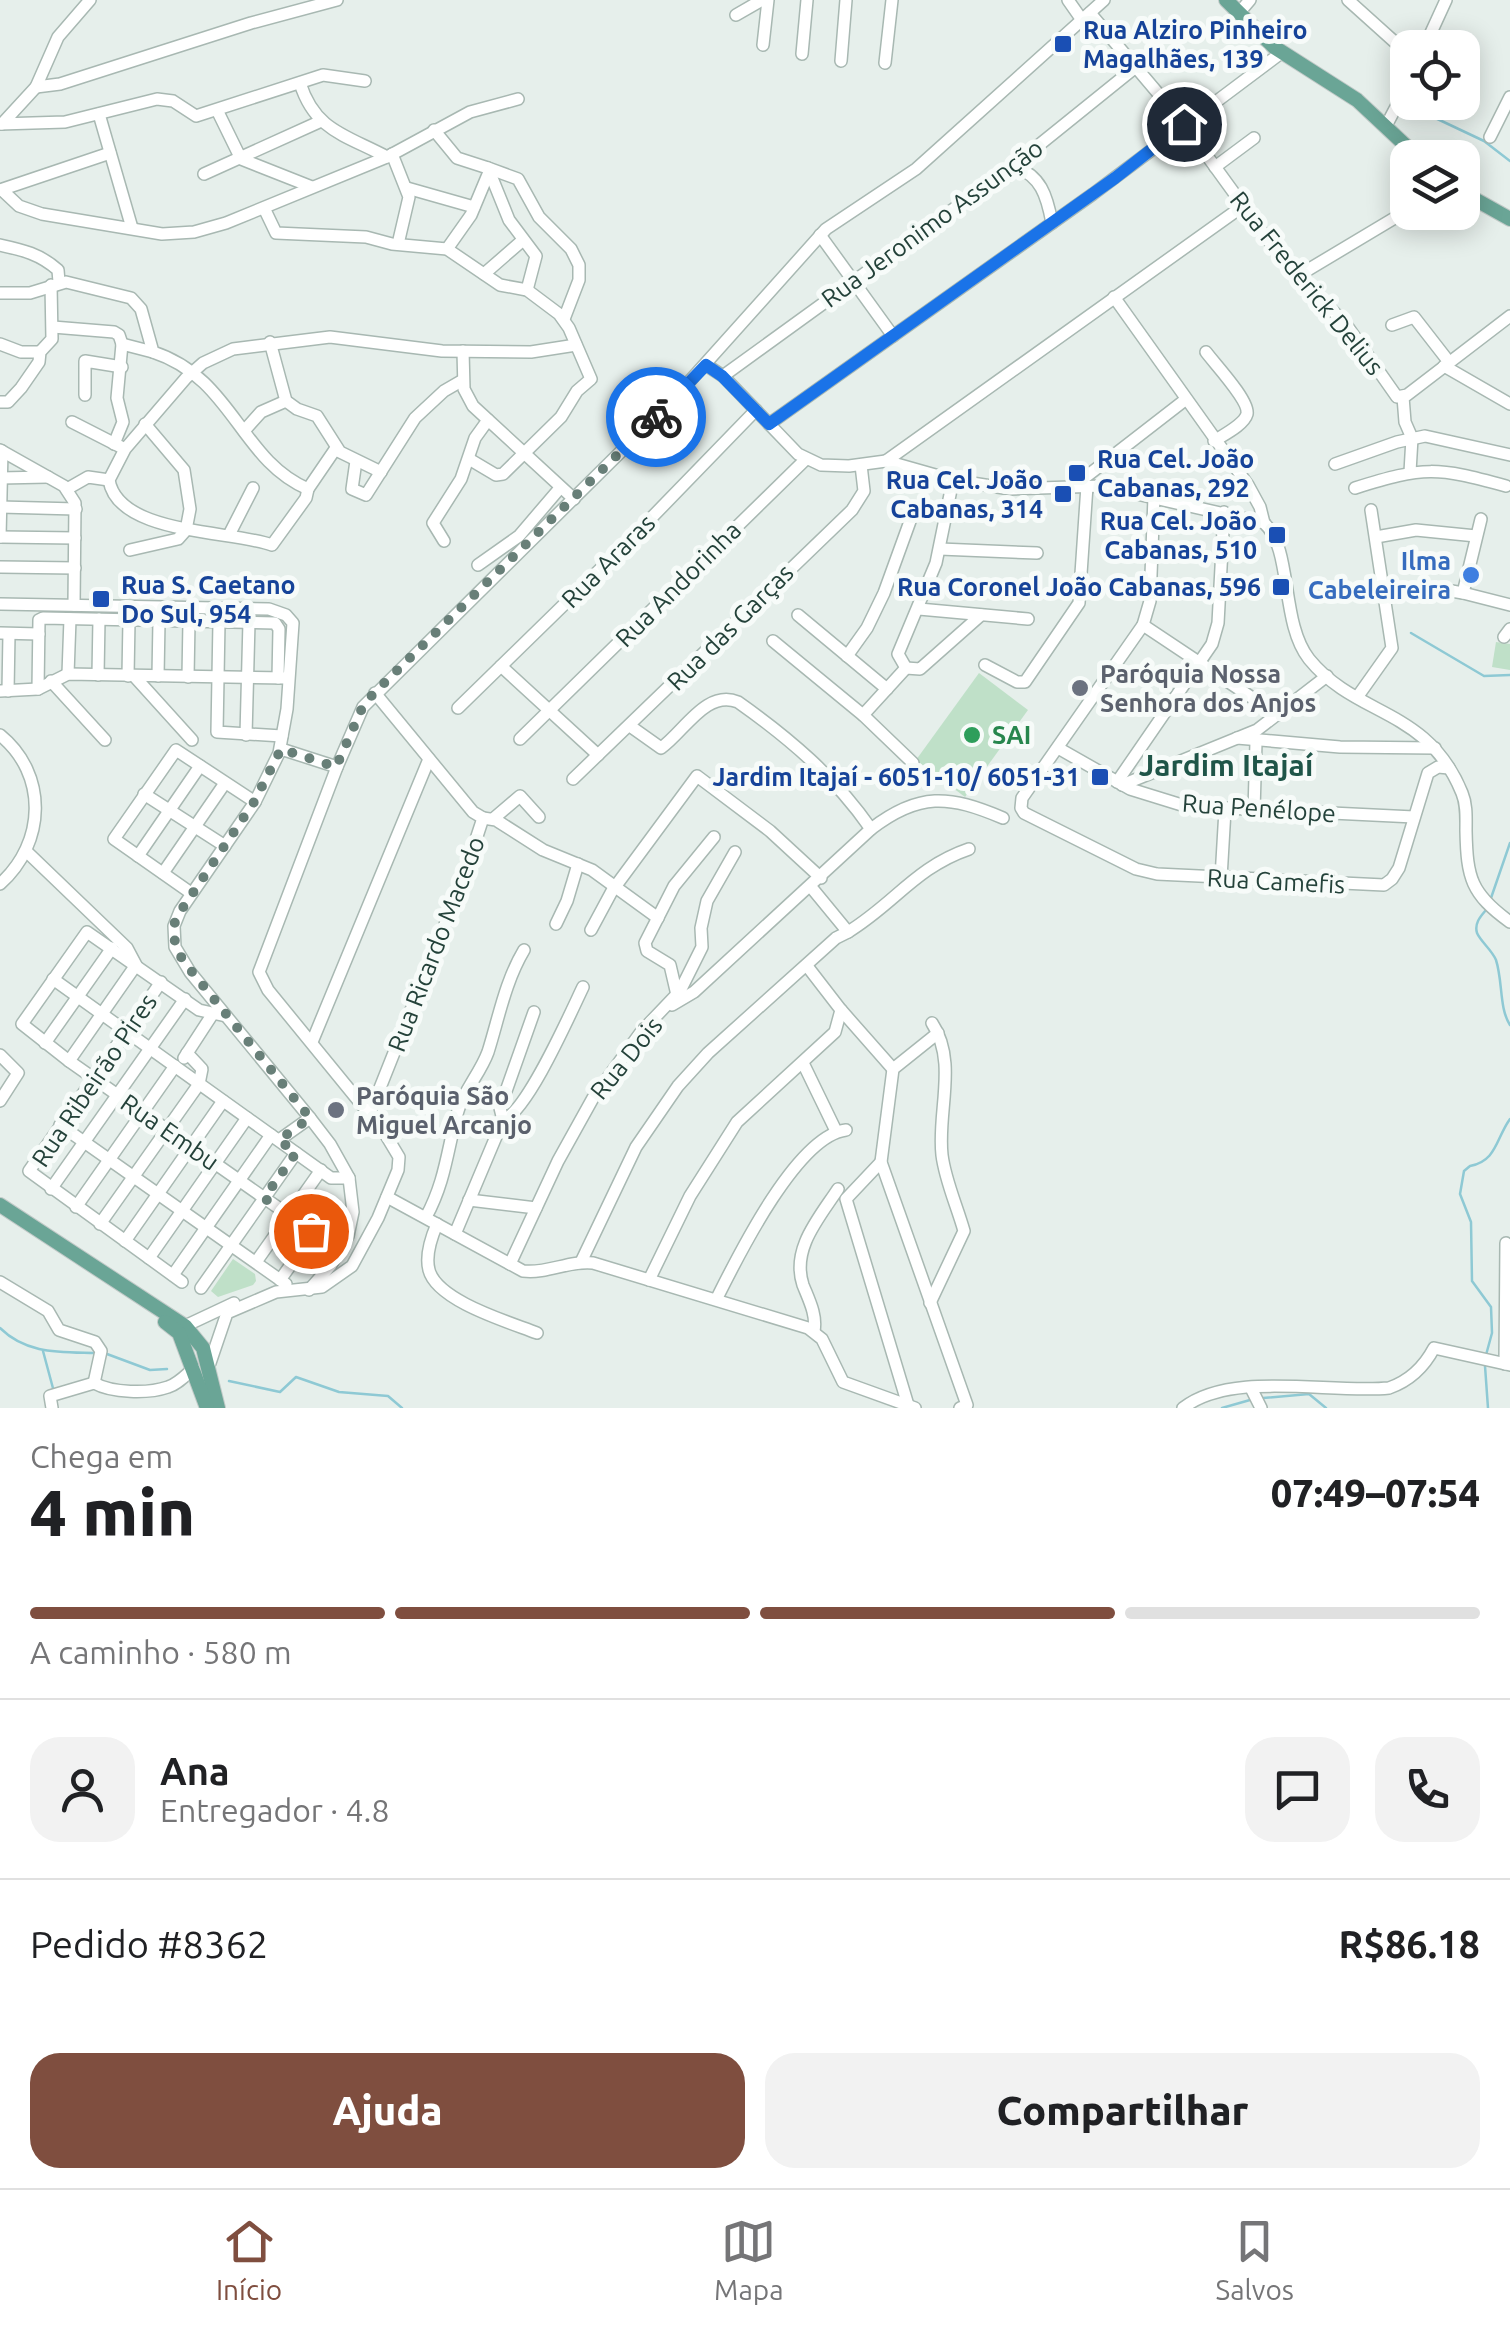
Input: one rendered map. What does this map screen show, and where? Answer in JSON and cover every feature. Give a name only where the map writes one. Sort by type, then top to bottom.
[{"type":"main road","points":[[1226,0],[1281,53],[1342,89],[1400,140]]},
{"type":"main road","points":[[1480,202],[1510,219]]},
{"type":"main road","points":[[0,1206],[122,1286],[204,1348],[214,1404]]},
{"type":"main road","points":[[182,1330],[184,1349],[204,1365]]},
{"type":"street","points":[[1,124],[36,88],[58,36],[90,0]]},
{"type":"street","points":[[36,88],[337,0]]},
{"type":"street","points":[[736,14],[765,0],[763,45]]},
{"type":"street","points":[[802,54],[807,0]]},
{"type":"street","points":[[840,61],[846,0]]},
{"type":"street","points":[[885,63],[892,0]]},
{"type":"street","name":"Rua Frederick Delius","points":[[1068,0],[1137,66],[1296,276],[1345,323],[1392,391],[1402,397],[1510,316]]},
{"type":"street","points":[[182,1330],[201,1316],[271,1291],[302,1291],[335,1280],[352,1266],[398,1170],[399,1156],[370,1112],[268,990],[259,966],[363,706],[706,365],[820,235],[916,169],[1104,0]]},
{"type":"street","points":[[1238,14],[1250,0]]},
{"type":"street","points":[[1348,0],[1390,38]]},
{"type":"street","points":[[1432,30],[1446,0]]},
{"type":"street","points":[[769,424],[1052,223],[1281,53]]},
{"type":"street","name":"Rua Jeronimo Assunção","points":[[722,376],[1012,166],[1137,66]]},
{"type":"street","points":[[1,124],[65,122],[157,99],[173,101],[196,116],[331,74],[365,81]]},
{"type":"street","points":[[300,83],[319,122],[390,155],[408,188],[409,203],[398,244]]},
{"type":"street","points":[[1490,137],[1510,97]]},
{"type":"street","points":[[110,153],[1,190],[32,212],[162,234],[194,232],[216,227],[390,155],[470,112],[518,99]]},
{"type":"street","points":[[217,110],[241,158],[312,186]]},
{"type":"street","points":[[98,114],[132,228]]},
{"type":"street","points":[[1386,126],[1390,118]]},
{"type":"street","points":[[204,174],[319,122]]},
{"type":"street","points":[[434,130],[457,158],[518,180],[539,217],[576,256],[581,274],[564,319]]},
{"type":"street","points":[[1214,167],[1254,138]]},
{"type":"street","points":[[1012,166],[1030,174],[1042,186],[1052,223]]},
{"type":"street","points":[[448,249],[474,207],[489,170]]},
{"type":"street","points":[[489,170],[508,220],[537,259],[527,290]]},
{"type":"street","points":[[408,188],[474,207]]},
{"type":"street","points":[[706,365],[806,459],[834,466],[886,461],[1243,206]]},
{"type":"street","points":[[264,208],[276,234],[366,237],[448,249],[500,285],[527,290],[564,319],[591,380],[574,394],[560,417],[499,475],[469,459]]},
{"type":"street","points":[[1296,276],[1390,221]]},
{"type":"street","points":[[820,235],[893,336]]},
{"type":"street","points":[[484,274],[523,240]]},
{"type":"street","points":[[0,245],[34,252],[58,270],[50,344],[40,352],[21,352],[0,344]]},
{"type":"street","points":[[0,293],[30,292],[55,284],[131,298],[141,309],[153,352]]},
{"type":"street","points":[[1114,298],[1256,498],[1264,523],[1275,539],[1297,639],[1310,660],[1327,676],[1416,730],[1449,768],[1465,802],[1470,878],[1489,906],[1510,922]]},
{"type":"street","points":[[1392,325],[1414,317],[1446,364],[1510,404]]},
{"type":"street","points":[[53,327],[119,335],[122,367],[117,398],[123,422],[120,446],[108,480],[110,490],[122,505],[186,530],[272,545],[336,448]]},
{"type":"street","points":[[120,446],[192,372],[233,349],[330,337],[463,351],[531,352],[576,345]]},
{"type":"street","points":[[270,342],[286,401],[318,416],[336,448],[382,472]]},
{"type":"street","points":[[122,344],[153,352],[192,372],[218,394],[270,462],[308,489]]},
{"type":"street","points":[[463,351],[463,380],[468,398],[574,499]]},
{"type":"street","points":[[0,402],[8,402],[22,388],[39,362],[40,352]]},
{"type":"street","points":[[1206,352],[1247,410],[1244,419],[1214,441]]},
{"type":"street","points":[[85,395],[85,361],[122,367]]},
{"type":"street","points":[[356,461],[352,487],[355,492],[368,493],[415,418],[444,391],[463,380]]},
{"type":"street","points":[[1402,397],[1405,422],[1412,438],[1410,472]]},
{"type":"street","points":[[985,665],[1025,682],[1075,612],[1082,593],[1080,486],[1102,462],[1184,400]]},
{"type":"street","points":[[244,430],[261,412],[286,401]]},
{"type":"street","name":"Rua Araras","points":[[458,708],[756,410]]},
{"type":"street","points":[[444,541],[433,524],[461,480],[475,438],[488,420]]},
{"type":"street","points":[[72,422],[120,446]]},
{"type":"street","points":[[130,550],[170,542],[186,530],[190,508],[184,470],[145,424]]},
{"type":"street","points":[[1335,464],[1412,438],[1436,438],[1510,455]]},
{"type":"street","points":[[74,606],[76,508],[67,489],[1,451],[0,537],[75,538]]},
{"type":"street","name":"Rua Andorinha","points":[[520,739],[806,459]]},
{"type":"street","points":[[886,461],[953,480],[1010,489],[1102,486],[1264,523]]},
{"type":"street","points":[[1102,462],[1102,486]]},
{"type":"street","name":"Rua das Garças","points":[[573,779],[852,510],[864,491],[861,466]]},
{"type":"street","points":[[1355,488],[1410,472],[1447,470],[1506,486]]},
{"type":"street","points":[[1,478],[48,477]]},
{"type":"street","points":[[67,489],[88,477],[108,480]]},
{"type":"street","points":[[906,668],[898,654],[920,609],[940,549],[953,480]]},
{"type":"street","points":[[229,535],[254,488]]},
{"type":"street","points":[[478,565],[519,536],[560,488]]},
{"type":"street","points":[[1058,748],[1143,625],[1150,600],[1154,496]]},
{"type":"street","points":[[0,507],[76,508]]},
{"type":"street","points":[[1358,696],[1391,652],[1370,510]]},
{"type":"street","points":[[847,656],[867,628],[884,593],[913,512],[948,512]]},
{"type":"street","points":[[1119,784],[1212,644],[1218,622],[1224,512]]},
{"type":"street","points":[[1463,592],[1481,520]]},
{"type":"street","points":[[1376,538],[1416,530],[1476,536]]},
{"type":"street","points":[[940,549],[1037,553]]},
{"type":"street","points":[[0,567],[75,568]]},
{"type":"street","points":[[1384,592],[1440,589],[1510,605]]},
{"type":"street","points":[[0,604],[276,610],[288,617],[294,627],[284,678],[281,742],[254,802],[174,926],[175,947],[219,1016],[310,1118],[349,1178],[353,1212],[348,1236],[330,1265],[302,1291]]},
{"type":"street","points":[[920,609],[1028,619]]},
{"type":"street","points":[[906,668],[920,669],[982,614]]},
{"type":"street","points":[[798,615],[887,689]]},
{"type":"street","points":[[38,689],[43,618],[249,622],[278,626],[284,678]]},
{"type":"street","points":[[68,674],[70,619]]},
{"type":"street","points":[[98,675],[99,620]]},
{"type":"street","points":[[130,620],[132,676],[192,740]]},
{"type":"street","points":[[158,676],[159,620]]},
{"type":"street","points":[[188,677],[189,622]]},
{"type":"street","points":[[219,622],[217,732],[281,742],[336,767]]},
{"type":"street","points":[[246,734],[249,622]]},
{"type":"street","points":[[1143,625],[1278,715]]},
{"type":"street","points":[[39,634],[4,634],[4,691],[38,689],[68,674],[284,678]]},
{"type":"street","points":[[773,641],[913,763]]},
{"type":"street","points":[[500,666],[598,754]]},
{"type":"street","points":[[863,716],[906,668]]},
{"type":"street","points":[[1119,784],[1257,730],[1327,676]]},
{"type":"street","points":[[52,681],[105,740]]},
{"type":"street","name":"Rua Ricardo Macedo","points":[[370,1112],[488,819],[473,812],[374,693]]},
{"type":"street","points":[[630,726],[661,748],[709,704],[726,698],[738,702],[803,752],[871,828]]},
{"type":"street","points":[[0,735],[22,758],[34,785],[36,818],[26,852],[0,884]]},
{"type":"street","points":[[1238,738],[1256,742],[1434,748]]},
{"type":"street","points":[[1254,811],[1256,742]]},
{"type":"street","name":"Rua Penélope","points":[[1058,748],[1119,784],[1155,799],[1225,810],[1414,817]]},
{"type":"street","name":"Rua Camefis","points":[[1058,748],[1020,803],[1024,814],[1136,869],[1221,878],[1384,885],[1399,868],[1428,773],[1438,767],[1449,768]]},
{"type":"street","points":[[192,893],[114,837],[175,750],[254,802]]},
{"type":"street","points":[[312,1042],[428,760]]},
{"type":"street","points":[[138,856],[200,766]]},
{"type":"street","points":[[590,930],[615,886],[697,776],[770,830],[816,882],[848,932]]},
{"type":"street","points":[[163,873],[225,783]]},
{"type":"street","points":[[144,794],[225,846]]},
{"type":"street","points":[[539,816],[520,796],[488,819],[543,850],[578,864],[658,918]]},
{"type":"street","points":[[668,1007],[694,992],[871,828],[915,802],[933,799],[968,804],[1002,818]]},
{"type":"street","points":[[1221,878],[1225,810]]},
{"type":"street","points":[[677,996],[669,962],[645,948],[681,876],[714,837]]},
{"type":"street","points":[[581,1262],[636,1147],[678,1086],[708,1053],[836,938],[881,910],[923,870],[970,850]]},
{"type":"street","points":[[26,852],[126,948],[136,965]]},
{"type":"street","name":"Rua Dois","points":[[510,1264],[593,1098],[640,1032],[677,996],[702,946],[707,901],[735,852]]},
{"type":"street","points":[[556,924],[568,901],[578,864]]},
{"type":"street","points":[[219,1016],[185,999],[89,932],[53,979],[321,1170],[336,1180],[349,1178]]},
{"type":"street","points":[[44,1044],[112,948]]},
{"type":"street","points":[[524,950],[514,966],[486,1056],[458,1111],[432,1220],[428,1262],[432,1278],[440,1288],[480,1310],[537,1333]]},
{"type":"street","points":[[69,1061],[136,965]]},
{"type":"street","points":[[807,966],[893,1068]]},
{"type":"street","name":"Rua Embu","points":[[53,979],[23,1022],[25,1028],[310,1230],[312,1235],[271,1291]]},
{"type":"street","name":"Rua Ribeirão Pires","points":[[160,982],[29,1169],[51,1190],[178,1278],[207,1228]]},
{"type":"street","points":[[502,1120],[516,1113],[583,987]]},
{"type":"street","points":[[51,1190],[185,999]]},
{"type":"street","points":[[649,1280],[718,1148],[743,1116],[833,1035],[841,1010]]},
{"type":"street","points":[[455,1234],[502,1120],[500,1108],[534,1012]]},
{"type":"street","points":[[76,1207],[176,1066],[219,1016]]},
{"type":"street","points":[[930,1303],[964,1231],[942,1156],[945,1085],[935,1028],[893,1068],[881,1162],[930,1303],[967,1406],[960,1408]]},
{"type":"street","points":[[100,1224],[199,1084],[203,1073],[188,1053]]},
{"type":"street","points":[[0,1055],[18,1073],[0,1101]]},
{"type":"street","points":[[717,1298],[781,1185],[804,1158],[841,1130],[803,1063]]},
{"type":"street","points":[[124,1241],[223,1101]]},
{"type":"street","points":[[149,1258],[247,1118]]},
{"type":"street","points":[[207,1228],[275,1138],[310,1118]]},
{"type":"street","points":[[60,1125],[261,1266],[271,1291]]},
{"type":"street","points":[[201,1288],[296,1153]]},
{"type":"street","points":[[881,1162],[846,1199],[912,1407]]},
{"type":"street","points":[[261,1266],[289,1215],[321,1170]]},
{"type":"street","points":[[814,1332],[816,1320],[799,1270],[802,1248],[838,1190]]},
{"type":"street","points":[[387,1197],[523,1271],[540,1272],[581,1262],[782,1319],[814,1332],[822,1340],[843,1382],[912,1407]]},
{"type":"street","points":[[469,1200],[536,1208]]},
{"type":"street","points":[[1183,1408],[1218,1393],[1256,1398],[1389,1388],[1426,1362],[1434,1348],[1508,1364],[1506,1243]]},
{"type":"street","points":[[261,1266],[271,1291]]},
{"type":"street","points":[[0,1282],[48,1311],[59,1330],[95,1342],[100,1356],[94,1383]]},
{"type":"street","points":[[94,1383],[103,1388],[162,1389],[176,1383],[204,1365],[220,1337],[227,1314],[271,1291]]},
{"type":"street","points":[[201,1316],[213,1324],[220,1337]]},
{"type":"street","points":[[55,1398],[94,1383]]},
{"type":"green space","points":[[1496,642],[1510,644],[1510,670],[1492,667]]},
{"type":"green space","name":"SAI","points":[[979,673],[1028,710],[965,797],[916,760]]},
{"type":"green space","points":[[233,1259],[255,1274],[256,1281],[218,1297],[211,1291]]},
{"type":"waterway","points":[[1440,120],[1484,141],[1510,161]]},
{"type":"waterway","points":[[1411,633],[1484,676],[1510,675]]},
{"type":"waterway","points":[[1491,898],[1510,843]]},
{"type":"waterway","points":[[1486,910],[1476,929],[1496,960],[1510,1025]]},
{"type":"waterway","points":[[1486,1355],[1492,1333],[1491,1307],[1472,1281],[1471,1222],[1460,1194],[1464,1171],[1491,1154],[1510,1119]]},
{"type":"waterway","points":[[0,1328],[32,1347],[94,1353]]},
{"type":"waterway","points":[[43,1351],[54,1392]]},
{"type":"waterway","points":[[107,1354],[150,1370],[167,1369]]},
{"type":"waterway","points":[[1485,1366],[1488,1408]]},
{"type":"waterway","points":[[229,1381],[280,1392],[296,1377],[339,1392],[388,1396],[402,1408]]},
{"type":"waterway","points":[[1263,1398],[1309,1394],[1326,1408]]},
{"type":"waterway","points":[[1222,1408],[1250,1400]]},
{"type":"way so far","points":[[311,1231],[264,1198],[296,1153],[279,1140],[310,1118],[184,962],[175,947],[176,918],[254,802],[281,749],[336,767],[363,706],[374,693],[656,417]]},
{"type":"place","name":"Rua Alziro Pinheiro Magalhães, 139","points":[[1063,44]]},
{"type":"place","name":"Rua Cel. João Cabanas, 292","points":[[1077,473]]},
{"type":"place","name":"Rua Cel. João Cabanas, 314","points":[[1063,494]]},
{"type":"place","name":"Rua Cel. João Cabanas, 510","points":[[1277,535]]},
{"type":"place","name":"Ilma Cabeleireira","points":[[1471,575]]},
{"type":"place","name":"Rua Coronel João Cabanas, 596","points":[[1281,587]]},
{"type":"place","name":"Rua S. Caetano Do Sul, 954","points":[[101,599]]},
{"type":"place","name":"Paróquia Nossa Senhora dos Anjos","points":[[1080,688]]},
{"type":"place","name":"SAI","points":[[972,735]]},
{"type":"place","name":"Jardim Itajaí - 6051-10/ 6051-31","points":[[1100,777]]},
{"type":"place","name":"Paróquia São Miguel Arcanjo","points":[[336,1110]]},
{"type":"district","name":"Jardim Itajaí","points":[[1226,766]]},
{"type":"route","points":[[656,417],[706,365],[769,424],[1115,178],[1184,124]]}]
